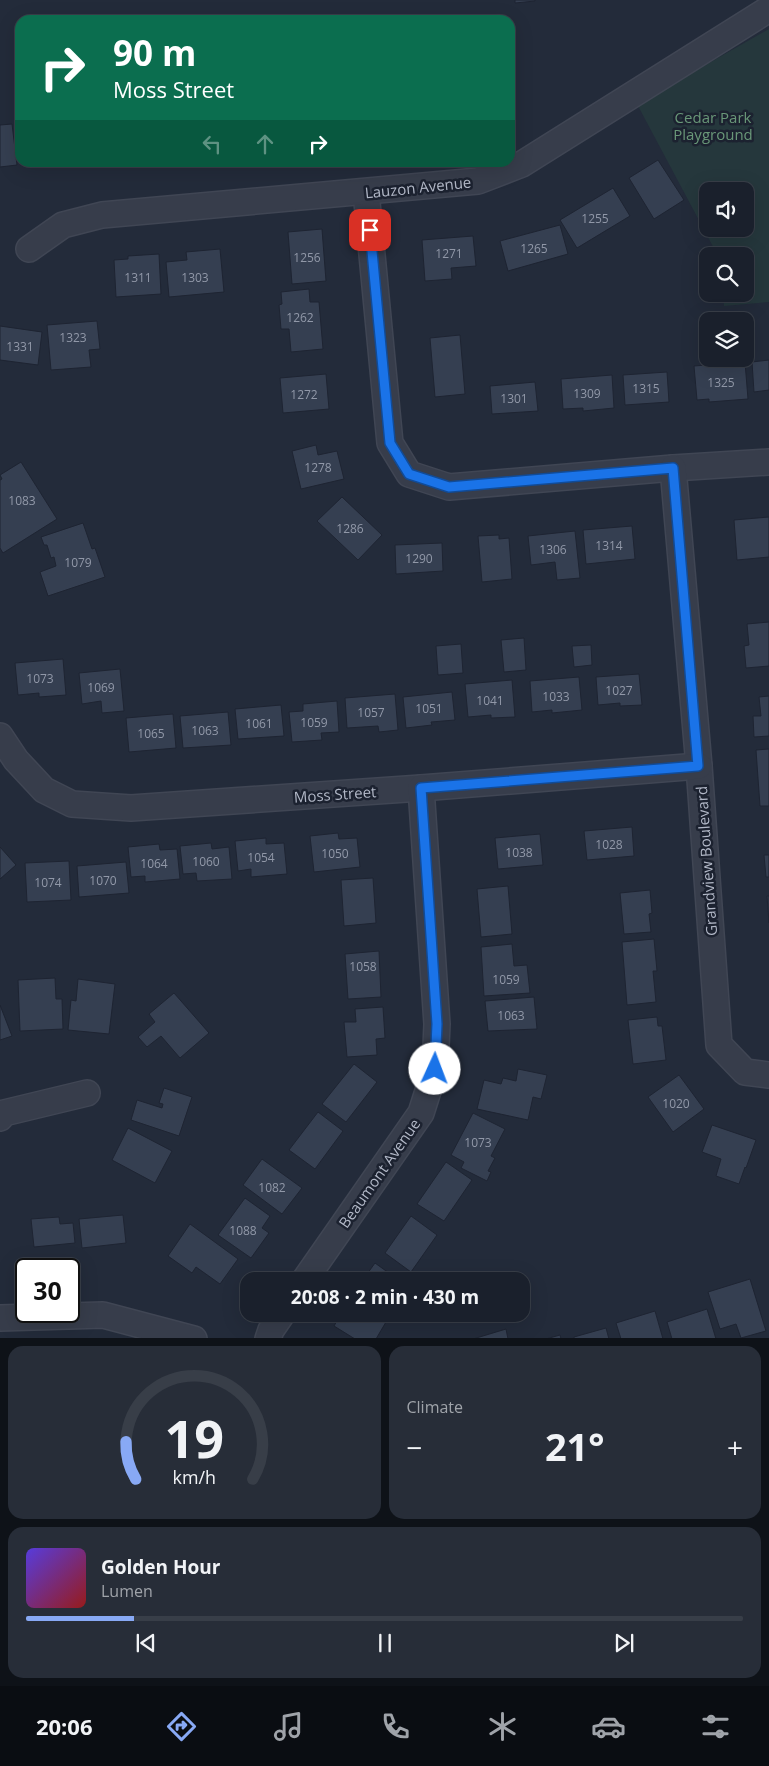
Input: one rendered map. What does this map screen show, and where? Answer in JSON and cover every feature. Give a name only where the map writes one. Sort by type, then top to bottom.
[{"type":"street","name":"Lauzon Avenue","points":[[515,167],[769,9]]},
{"type":"street","name":"Lauzon Avenue","points":[[29,249],[63,225],[102,215],[478,181],[514,167]]},
{"type":"street","points":[[366,192],[390,443],[409,474],[449,487],[769,462]]},
{"type":"street","name":"Grandview Boulevard","points":[[673,468],[719,1044],[745,1072],[769,1075]]},
{"type":"street","name":"Moss Street","points":[[0,736],[16,760],[44,790],[72,804],[131,808],[698,766]]},
{"type":"street","name":"Beaumont Avenue","points":[[310,1272],[421,1113],[435,1069],[437,1024],[421,788]]},
{"type":"street","points":[[0,1118],[4,1113],[87,1093]]},
{"type":"street","points":[[0,1318],[103,1315],[194,1338]]},
{"type":"street","points":[[268,1338],[276,1322]]},
{"type":"green space","name":"Cedar Park Playground","points":[[769,29],[769,302],[724,306],[724,302],[754,302],[754,247],[713,247],[708,237],[754,237],[754,182],[699,182],[699,220],[637,104]]},
{"type":"building","points":[[515,0],[535,0],[535,1],[515,3]]},
{"type":"building","points":[[12,124],[15,165],[0,167],[0,125]]},
{"type":"building","points":[[658,160],[684,200],[654,219],[629,178]]},
{"type":"building","points":[[613,188],[630,216],[577,248],[560,220]]},
{"type":"building","points":[[560,225],[568,254],[508,271],[500,241]]},
{"type":"building","points":[[322,229],[326,281],[292,284],[288,232]]},
{"type":"building","points":[[473,236],[476,266],[451,268],[452,279],[425,281],[422,240]]},
{"type":"building","points":[[220,249],[224,292],[169,297],[166,262],[187,260],[186,252]]},
{"type":"building","points":[[159,254],[161,294],[116,297],[114,260],[128,259],[128,256]]},
{"type":"building","points":[[309,289],[310,302],[319,302],[323,349],[291,352],[289,329],[281,329],[279,305],[282,304],[281,292]]},
{"type":"building","points":[[97,321],[100,349],[89,350],[91,367],[51,370],[47,325]]},
{"type":"building","points":[[0,326],[42,332],[38,365],[0,360]]},
{"type":"building","points":[[460,335],[465,394],[435,397],[430,338]]},
{"type":"building","points":[[769,360],[769,390],[754,392],[752,367],[754,367],[754,362]]},
{"type":"building","points":[[694,366],[745,367],[748,399],[709,402],[709,399],[697,400]]},
{"type":"building","points":[[667,372],[669,402],[625,405],[623,375]]},
{"type":"building","points":[[326,374],[329,409],[283,413],[280,378]]},
{"type":"building","points":[[612,375],[614,408],[583,411],[583,408],[563,409],[561,379]]},
{"type":"building","points":[[535,382],[538,411],[492,414],[490,386]]},
{"type":"building","points":[[316,445],[318,455],[337,451],[344,479],[301,489],[292,451]]},
{"type":"building","points":[[21,462],[57,519],[3,553],[0,548],[0,480],[2,479],[0,475]]},
{"type":"building","points":[[342,497],[382,535],[358,560],[317,521]]},
{"type":"building","points":[[769,517],[769,557],[737,560],[734,520]]},
{"type":"building","points":[[83,523],[92,549],[95,548],[105,577],[48,596],[40,572],[56,566],[54,557],[51,558],[47,545],[44,545],[41,537]]},
{"type":"building","points":[[632,526],[635,559],[586,564],[583,530]]},
{"type":"building","points":[[575,531],[580,578],[557,580],[555,562],[531,565],[528,536]]},
{"type":"building","points":[[499,535],[499,539],[509,538],[512,579],[482,582],[478,536]]},
{"type":"building","points":[[442,543],[443,571],[396,574],[395,545]]},
{"type":"building","points":[[769,622],[769,666],[746,668],[744,646],[749,645],[747,624]]},
{"type":"building","points":[[524,638],[526,670],[504,672],[501,640]]},
{"type":"building","points":[[461,644],[463,673],[438,675],[436,646]]},
{"type":"building","points":[[591,645],[592,665],[574,667],[572,646]]},
{"type":"building","points":[[63,659],[66,695],[39,697],[39,693],[18,695],[15,663]]},
{"type":"building","points":[[120,669],[124,711],[102,713],[101,701],[82,704],[79,673]]},
{"type":"building","points":[[639,674],[642,705],[620,706],[620,703],[598,705],[596,677]]},
{"type":"building","points":[[579,677],[582,710],[552,713],[552,710],[532,712],[530,681]]},
{"type":"building","points":[[512,680],[515,717],[491,718],[491,715],[468,717],[465,684]]},
{"type":"building","points":[[452,692],[455,720],[431,722],[432,725],[406,728],[403,697]]},
{"type":"building","points":[[395,694],[398,730],[379,732],[378,726],[347,728],[345,698]]},
{"type":"building","points":[[769,696],[769,736],[754,737],[753,716],[761,716],[759,697]]},
{"type":"building","points":[[337,701],[339,732],[321,733],[322,740],[292,742],[289,712],[303,711],[303,704]]},
{"type":"building","points":[[281,705],[284,736],[238,739],[235,709]]},
{"type":"building","points":[[228,712],[231,745],[183,748],[180,716]]},
{"type":"building","points":[[173,714],[176,748],[129,752],[126,718]]},
{"type":"building","points":[[769,749],[769,806],[760,806],[756,750]]},
{"type":"building","points":[[632,827],[634,856],[587,860],[584,831]]},
{"type":"building","points":[[338,833],[339,839],[357,838],[360,867],[314,872],[310,836]]},
{"type":"building","points":[[540,834],[543,865],[498,869],[495,838]]},
{"type":"building","points":[[266,838],[266,844],[284,843],[287,874],[251,877],[251,869],[238,871],[235,841]]},
{"type":"building","points":[[211,843],[212,849],[229,847],[232,879],[197,881],[196,873],[183,874],[180,846]]},
{"type":"building","points":[[159,844],[160,850],[177,849],[180,879],[145,882],[145,876],[131,877],[128,847]]},
{"type":"building","points":[[0,847],[16,865],[0,879]]},
{"type":"building","points":[[764,855],[769,855],[769,877],[766,877]]},
{"type":"building","points":[[69,861],[71,900],[27,902],[25,863]]},
{"type":"building","points":[[126,862],[129,893],[79,897],[77,866]]},
{"type":"building","points":[[373,878],[376,923],[344,926],[341,880]]},
{"type":"building","points":[[508,886],[512,934],[481,937],[477,889]]},
{"type":"building","points":[[650,890],[652,913],[649,914],[651,932],[624,934],[620,893]]},
{"type":"building","points":[[767,896],[769,896],[769,923]]},
{"type":"building","points":[[654,939],[657,971],[653,971],[656,1002],[627,1005],[622,942]]},
{"type":"building","points":[[512,944],[514,966],[527,965],[530,993],[484,996],[481,947]]},
{"type":"building","points":[[379,951],[381,997],[348,999],[345,954]]},
{"type":"building","points":[[55,978],[56,999],[62,999],[63,1029],[20,1031],[18,980]]},
{"type":"building","points":[[78,979],[115,984],[109,1034],[68,1030],[71,1000],[76,1001]]},
{"type":"building","points":[[174,993],[209,1033],[180,1058],[161,1036],[147,1047],[138,1037],[155,1022],[149,1014]]},
{"type":"building","points":[[534,997],[537,1029],[488,1031],[485,1001]]},
{"type":"building","points":[[0,1005],[12,1036],[0,1040]]},
{"type":"building","points":[[383,1007],[385,1038],[376,1039],[377,1055],[347,1057],[344,1022],[356,1022],[355,1009]]},
{"type":"building","points":[[657,1017],[658,1026],[662,1026],[666,1060],[633,1064],[628,1020]]},
{"type":"building","points":[[354,1064],[377,1082],[346,1122],[322,1104]]},
{"type":"building","points":[[518,1069],[547,1075],[541,1099],[533,1097],[528,1120],[477,1109],[484,1080],[501,1084],[503,1078],[516,1081]]},
{"type":"building","points":[[679,1075],[704,1109],[673,1132],[648,1097]]},
{"type":"building","points":[[164,1088],[192,1097],[179,1136],[131,1120],[137,1100],[162,1108],[163,1104],[159,1103]]},
{"type":"building","points":[[318,1112],[343,1131],[315,1169],[289,1150]]},
{"type":"building","points":[[473,1113],[505,1129],[491,1156],[495,1158],[488,1171],[491,1172],[487,1181],[461,1168],[464,1162],[451,1155]]},
{"type":"building","points":[[712,1125],[756,1140],[739,1184],[716,1176],[721,1159],[702,1152]]},
{"type":"building","points":[[128,1128],[172,1151],[155,1183],[112,1160]]},
{"type":"building","points":[[262,1159],[302,1188],[282,1214],[243,1185]]},
{"type":"building","points":[[446,1162],[472,1180],[444,1221],[417,1204]]},
{"type":"building","points":[[245,1198],[270,1216],[262,1228],[269,1233],[251,1258],[218,1235]]},
{"type":"building","points":[[123,1215],[126,1243],[82,1248],[79,1219]]},
{"type":"building","points":[[411,1216],[437,1235],[411,1272],[385,1253]]},
{"type":"building","points":[[59,1217],[60,1224],[73,1223],[75,1243],[34,1247],[31,1219]]},
{"type":"building","points":[[190,1224],[238,1259],[220,1284],[196,1267],[192,1273],[168,1256]]},
{"type":"building","points":[[375,1263],[388,1272],[368,1272]]},
{"type":"building","points":[[750,1279],[766,1331],[741,1338],[736,1324],[720,1329],[708,1292]]},
{"type":"building","points":[[707,1309],[716,1338],[672,1338],[667,1322]]},
{"type":"building","points":[[655,1311],[663,1338],[621,1338],[616,1323]]},
{"type":"building","points":[[336,1322],[386,1322],[377,1338],[353,1338],[334,1326]]},
{"type":"building","points":[[606,1328],[609,1338],[574,1338]]},
{"type":"building","points":[[506,1329],[508,1338],[476,1338]]},
{"type":"building","points":[[560,1335],[561,1338],[550,1338]]},
{"type":"route","points":[[370,230],[390,443],[409,474],[449,487],[673,468],[698,766],[421,788],[437,1024],[435,1069]]}]
